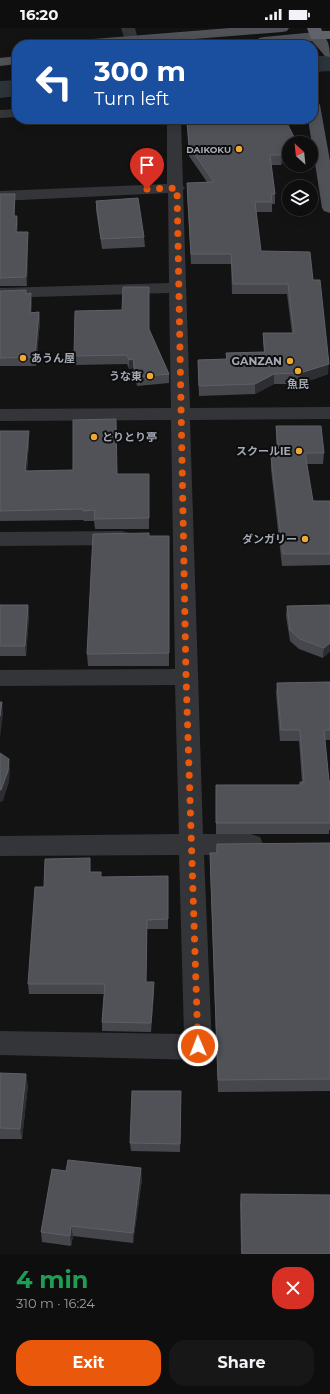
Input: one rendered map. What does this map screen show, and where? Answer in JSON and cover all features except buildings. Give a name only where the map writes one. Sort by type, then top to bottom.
[{"type":"main road","points":[[96,40],[130,34],[282,28]]},
{"type":"main road","points":[[272,40],[318,36],[330,53]]},
{"type":"main road","points":[[0,50],[12,49]]},
{"type":"main road","points":[[0,62],[12,61]]},
{"type":"main road","points":[[316,124],[330,208]]},
{"type":"street","points":[[0,114],[12,113]]},
{"type":"street","points":[[0,1043],[198,1046],[186,676],[175,537],[181,414],[177,188],[174,124]]},
{"type":"street","points":[[0,196],[177,188]]},
{"type":"street","points":[[0,293],[178,288]]},
{"type":"street","points":[[0,415],[330,413]]},
{"type":"street","points":[[0,539],[143,538]]},
{"type":"street","points":[[0,678],[186,676]]},
{"type":"street","points":[[0,846],[276,844]]},
{"type":"shaded area","points":[[330,55],[330,71],[318,72],[318,56]]},
{"type":"shaded area","points":[[12,80],[12,97],[0,98],[0,81]]},
{"type":"place","name":"DAIKOKU","points":[[239,149]]},
{"type":"place","name":"あうん屋","points":[[23,358]]},
{"type":"place","name":"GANZAN","points":[[290,361]]},
{"type":"place","name":"魚民","points":[[298,371]]},
{"type":"place","name":"うな東","points":[[150,376]]},
{"type":"place","name":"とりとり亭","points":[[94,437]]},
{"type":"place","name":"スクールIE","points":[[299,451]]},
{"type":"place","name":"ダンガリー","points":[[305,539]]},
{"type":"route","points":[[147,189],[177,188],[186,676],[198,1046]]}]
